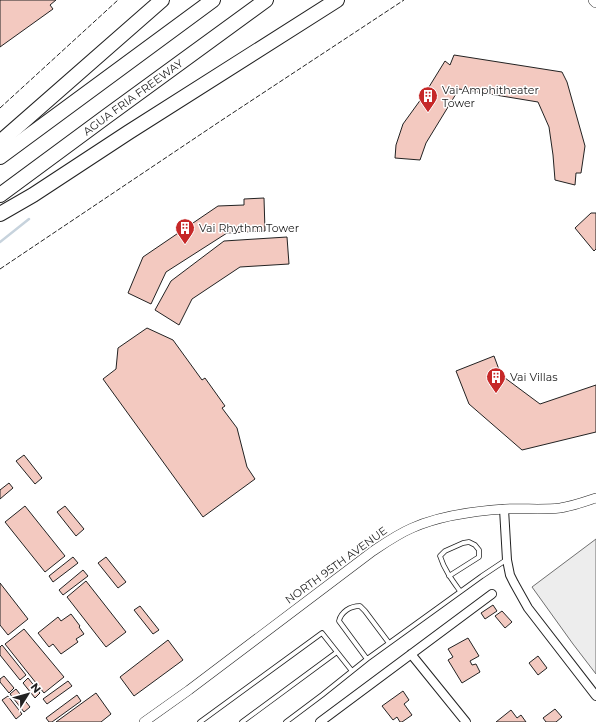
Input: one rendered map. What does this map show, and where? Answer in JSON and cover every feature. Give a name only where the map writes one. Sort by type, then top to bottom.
[{"type":"highway","points":[[0,142],[162,0]]},
{"type":"highway","points":[[0,157],[213,0]]},
{"type":"highway","name":"AGUA FRIA FREEWAY","points":[[0,196],[266,0]]},
{"type":"highway","points":[[0,214],[33,195],[336,0]]},
{"type":"street","name":"NORTH 95TH AVENUE","points":[[144,722],[189,690],[366,556],[398,535],[412,528],[441,518],[470,513],[504,509],[560,508],[579,504],[596,498]]},
{"type":"street","points":[[504,509],[506,551],[510,575],[528,608],[596,696]]},
{"type":"street","points":[[320,722],[492,594]]},
{"type":"street","points":[[411,654],[466,722]]},
{"type":"lane","points":[[449,576],[479,557],[479,550],[475,545],[469,542],[463,543],[445,551],[440,556],[449,576],[460,591]]},
{"type":"lane","points":[[286,722],[367,659],[460,591],[507,560]]},
{"type":"lane","points":[[367,659],[339,621],[340,617],[346,610],[352,607],[360,606],[365,610],[389,643]]},
{"type":"lane","points":[[200,722],[322,633],[352,671]]},
{"type":"lane","points":[[242,722],[337,652]]},
{"type":"shaded area","points":[[596,539],[596,674],[532,587]]},
{"type":"building","points":[[0,0],[56,0],[50,5],[53,9],[0,47]]},
{"type":"building","name":"Vai Amphitheater Tower","points":[[454,55],[562,72],[567,82],[585,146],[581,173],[576,173],[575,185],[555,180],[549,127],[538,102],[459,89],[426,143],[420,160],[395,158],[396,145],[403,124],[424,95],[445,61],[450,65]]},
{"type":"building","name":"Vai Rhythm Tower","points":[[264,198],[265,231],[227,233],[166,272],[151,304],[128,293],[143,257],[218,206],[244,205],[244,199]]},
{"type":"building","points":[[591,213],[596,213],[596,249],[594,251],[575,228]]},
{"type":"building","name":"Vai Rhythm Tower","points":[[287,237],[289,264],[240,267],[192,299],[179,325],[155,310],[171,281],[224,241]]},
{"type":"building","points":[[147,328],[173,340],[202,380],[205,378],[225,406],[222,408],[237,428],[247,467],[255,479],[203,517],[103,379],[116,369],[118,348]]},
{"type":"building","name":"Vai Villas","points":[[494,356],[501,375],[540,404],[596,385],[596,432],[522,450],[469,404],[456,371]]},
{"type":"building","points":[[24,455],[42,478],[35,484],[16,461]]},
{"type":"building","points":[[9,483],[13,488],[0,499],[0,490]]},
{"type":"building","points":[[25,506],[65,556],[45,572],[5,522]]},
{"type":"building","points":[[65,506],[84,529],[76,536],[57,512]]},
{"type":"building","points":[[73,557],[78,563],[53,582],[49,576]]},
{"type":"building","points":[[106,557],[126,582],[118,588],[98,563]]},
{"type":"building","points":[[83,570],[88,576],[63,595],[59,590]]},
{"type":"building","points":[[86,581],[126,632],[106,647],[67,597]]},
{"type":"building","points":[[0,583],[28,619],[8,635],[0,625]]},
{"type":"building","points":[[493,605],[497,611],[485,619],[481,613]]},
{"type":"building","points":[[140,606],[159,630],[153,634],[134,610]]},
{"type":"building","points":[[502,611],[512,622],[505,628],[495,616]]},
{"type":"building","points":[[71,614],[84,634],[76,639],[78,642],[61,654],[53,644],[49,647],[38,633],[58,617],[61,621]]},
{"type":"building","points":[[24,629],[64,677],[44,693],[5,644]]},
{"type":"building","points":[[468,638],[479,656],[470,661],[472,665],[476,664],[480,672],[462,683],[448,660],[453,657],[448,649]]},
{"type":"building","points":[[168,640],[183,660],[134,696],[120,677]]},
{"type":"building","points":[[2,645],[26,675],[20,680],[0,655],[0,647]]},
{"type":"building","points":[[538,656],[547,668],[538,675],[529,663]]},
{"type":"building","points":[[4,676],[14,688],[9,693],[0,682],[0,679]]},
{"type":"building","points":[[28,678],[40,693],[35,698],[23,683]]},
{"type":"building","points":[[68,681],[72,686],[47,704],[43,699]]},
{"type":"building","points":[[16,689],[30,707],[24,712],[10,694]]},
{"type":"building","points":[[403,691],[409,700],[404,704],[412,715],[400,722],[397,717],[393,720],[382,706]]},
{"type":"building","points":[[96,693],[111,714],[101,722],[56,722]]},
{"type":"building","points":[[77,695],[81,701],[52,722],[49,722],[46,718]]},
{"type":"building","points":[[8,696],[22,714],[16,719],[2,700]]},
{"type":"building","points":[[555,709],[562,717],[556,722],[546,722],[543,718]]},
{"type":"building","points":[[511,710],[517,718],[521,715],[526,722],[496,722]]},
{"type":"waterway","points":[[0,242],[29,219]]},
{"type":"fence","points":[[0,108],[118,0]]},
{"type":"fence","points":[[0,269],[404,0]]},
{"type":"place","name":"Vai Amphitheater Tower","points":[[428,113]]},
{"type":"place","name":"Vai Rhythm Tower","points":[[185,245]]},
{"type":"place","name":"Vai Villas","points":[[496,394]]}]
